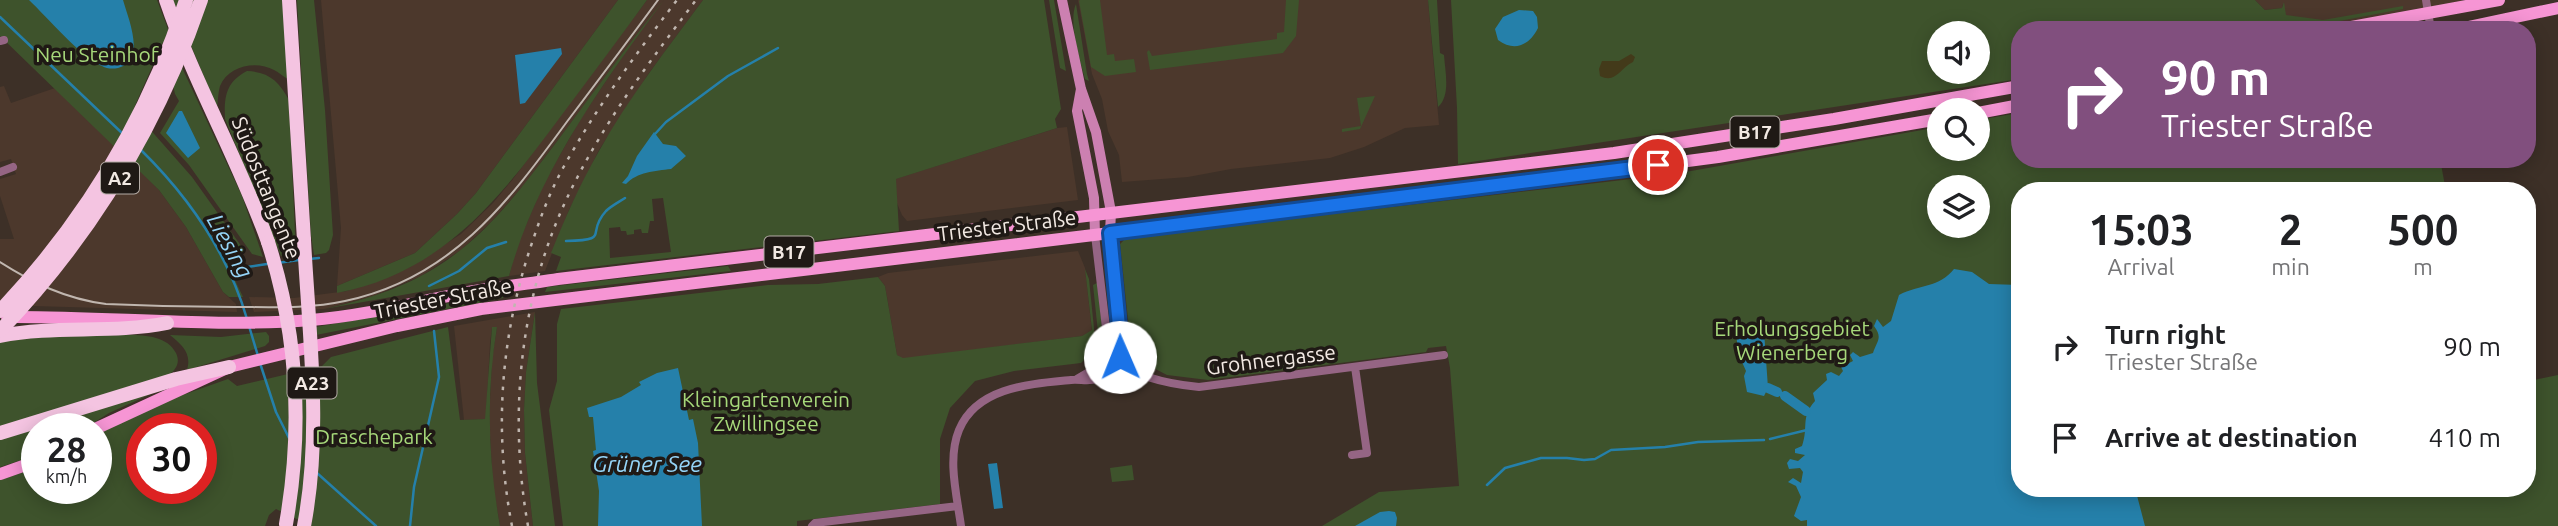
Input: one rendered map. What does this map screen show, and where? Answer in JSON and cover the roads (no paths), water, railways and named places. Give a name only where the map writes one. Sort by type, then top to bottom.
[{"type":"highway","name":"Südosttangente","points":[[166,0],[185,52],[249,193],[268,243],[287,312],[296,384],[296,456],[286,525]]},
{"type":"highway","name":"A2","points":[[0,311],[51,253],[91,199],[112,164],[149,94],[186,0]]},
{"type":"highway","name":"A2","points":[[0,334],[79,240],[124,172],[162,100],[201,0]]},
{"type":"highway","name":"Südosttangente","points":[[289,0],[313,422],[311,471],[304,526]]},
{"type":"highway","points":[[0,334],[142,328],[167,323]]},
{"type":"highway","points":[[0,433],[176,379],[229,367]]},
{"type":"main road","points":[[2371,21],[2427,7],[2499,0]]},
{"type":"main road","points":[[2497,21],[2558,8]]},
{"type":"main road","name":"Triester Straße","points":[[167,323],[257,323],[326,319],[471,292],[572,278],[1489,169],[1721,138],[2011,88]]},
{"type":"main road","points":[[1990,111],[2011,107]]},
{"type":"main road","name":"Triester Straße","points":[[112,421],[229,367],[267,356],[481,309],[1491,187],[1718,157],[1927,122]]},
{"type":"main road","name":"B17","points":[[0,317],[144,319],[167,323]]},
{"type":"main road","points":[[0,474],[21,467]]},
{"type":"street","points":[[961,526],[953,463],[958,431],[968,413],[991,396],[1006,390],[1098,379],[1117,364],[1121,347],[1110,233],[1111,212],[1093,120],[1081,89],[1062,0]]},
{"type":"street","points":[[1074,380],[1093,371],[1107,357],[1109,347],[1093,215],[1094,198],[1077,111],[1081,89]]},
{"type":"street","points":[[0,172],[13,167]]},
{"type":"street","name":"Grohnergasse","points":[[1107,357],[1117,364],[1160,381],[1199,387],[1444,355]]},
{"type":"street","points":[[1352,455],[1367,453],[1355,367]]},
{"type":"street","points":[[812,526],[815,523],[958,506]]},
{"type":"water","points":[[29,0],[123,0],[133,38],[132,57],[127,64],[118,68],[102,66],[74,46]]},
{"type":"water","points":[[1519,10],[1533,11],[1537,17],[1538,28],[1526,43],[1515,46],[1504,44],[1498,40],[1495,29],[1503,17]]},
{"type":"water","points":[[561,48],[562,54],[525,103],[520,104],[515,55]]},
{"type":"water","points":[[179,111],[182,111],[200,148],[188,158],[166,133]]},
{"type":"water","points":[[654,132],[663,144],[676,146],[686,156],[671,169],[647,173],[626,184],[622,183],[637,156]]},
{"type":"water","points":[[1954,269],[1972,272],[1989,284],[2011,285],[2011,497],[2137,497],[2145,526],[1807,526],[1807,520],[1801,521],[1794,516],[1801,497],[1796,486],[1788,482],[1793,478],[1801,483],[1803,472],[1800,468],[1789,469],[1787,463],[1790,459],[1798,461],[1805,455],[1795,453],[1795,449],[1802,446],[1806,417],[1815,401],[1813,393],[1827,380],[1826,374],[1831,372],[1839,376],[1843,371],[1841,367],[1853,361],[1850,355],[1853,352],[1860,357],[1873,353],[1878,340],[1874,326],[1877,319],[1883,327],[1891,321],[1899,295],[1936,283]]},
{"type":"water","points":[[1748,325],[1764,331],[1768,388],[1764,396],[1747,392],[1744,376],[1746,371],[1738,353],[1736,331]]},
{"type":"water","name":"Grüner See","points":[[678,368],[689,420],[693,419],[698,443],[702,526],[598,526],[599,491],[593,451],[596,450],[593,417],[589,417],[587,408],[621,397],[641,385],[639,382],[657,373]]},
{"type":"water","points":[[997,463],[1003,508],[994,509],[988,464]]},
{"type":"water","points":[[1380,512],[1395,512],[1396,526],[1355,526]]},
{"type":"waterway","name":"Liesing","points":[[0,17],[122,133]]},
{"type":"waterway","points":[[655,134],[666,122],[728,76],[778,48]]},
{"type":"waterway","name":"Liesing","points":[[140,149],[174,186],[204,227],[229,272],[247,319]]},
{"type":"waterway","points":[[566,241],[593,237],[606,211],[625,198]]},
{"type":"waterway","points":[[429,286],[459,271],[487,248],[506,242]]},
{"type":"waterway","points":[[309,259],[319,258]]},
{"type":"waterway","points":[[277,263],[299,260]]},
{"type":"waterway","points":[[232,277],[247,267],[267,264]]},
{"type":"waterway","name":"Liesing","points":[[249,326],[258,356]]},
{"type":"waterway","points":[[410,526],[414,487],[439,377],[434,331]]},
{"type":"waterway","name":"Liesing","points":[[260,363],[276,412],[289,438]]},
{"type":"waterway","points":[[1768,388],[1777,392]]},
{"type":"waterway","points":[[1785,396],[1806,411]]},
{"type":"waterway","points":[[1770,439],[1807,430]]},
{"type":"waterway","points":[[1487,485],[1505,468],[1541,458],[1584,460],[1595,459],[1611,450],[1698,442],[1764,440]]},
{"type":"waterway","name":"Liesing","points":[[317,473],[376,526]]},
{"type":"tram line","points":[[0,262],[50,289],[106,304],[303,306],[331,304],[382,290],[445,257],[497,210],[544,153],[658,0]]},
{"type":"railway","points":[[512,526],[506,489],[502,416],[508,344],[523,272],[544,210],[563,168],[603,103],[677,0]]},
{"type":"railway","points":[[528,526],[519,437],[520,392],[531,304],[543,260],[577,178],[603,131],[696,0]]},
{"type":"park label","name":"Neu Steinhof","points":[[97,55]]},
{"type":"park label","name":"Erholungsgebiet Wienerberg","points":[[1792,341]]},
{"type":"park label","name":"Kleingartenverein Zwillingsee","points":[[766,412]]},
{"type":"park label","name":"Draschepark","points":[[374,437]]}]
